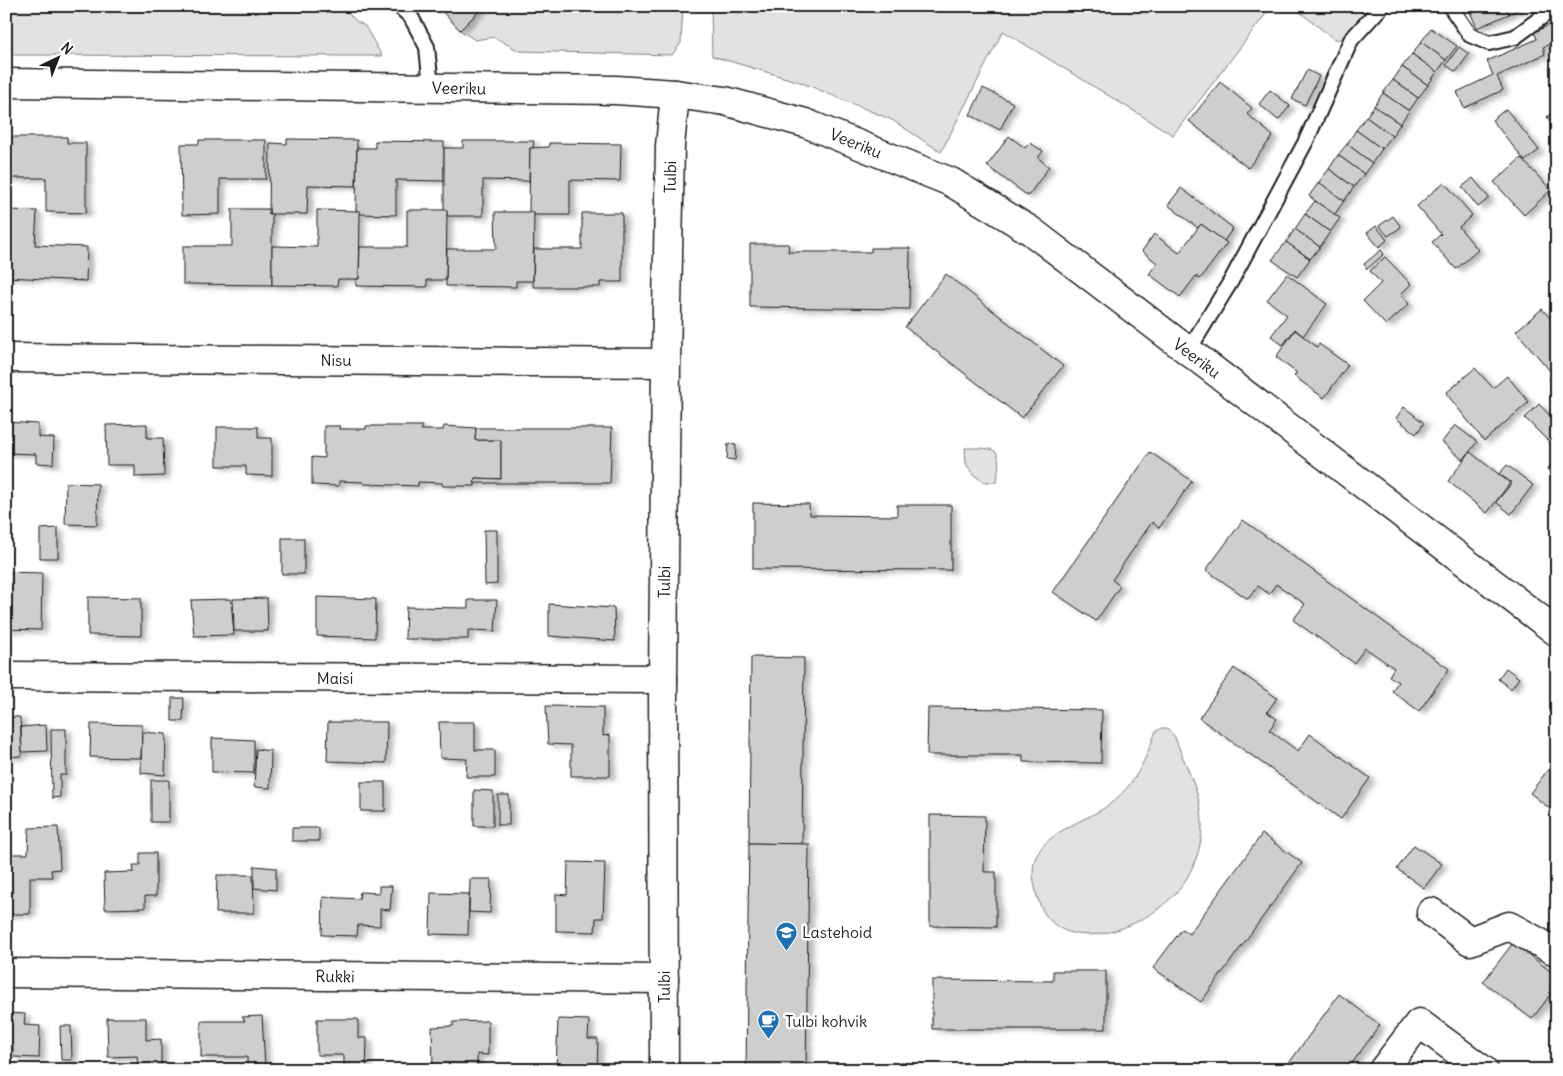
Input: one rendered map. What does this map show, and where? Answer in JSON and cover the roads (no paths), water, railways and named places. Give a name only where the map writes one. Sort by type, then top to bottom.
[{"type":"street","name":"Veeriku","points":[[6,83],[616,90],[675,94],[725,101],[805,123],[951,182],[1031,231],[1557,632]]},
{"type":"street","name":"Tulbi","points":[[664,1070],[663,679],[666,362],[670,146],[675,94]]},
{"type":"street","name":"Nisu","points":[[6,358],[666,362]]},
{"type":"street","name":"Maisi","points":[[6,676],[663,679]]},
{"type":"street","points":[[1431,912],[1470,941],[1509,926],[1553,950],[1557,950]]},
{"type":"street","name":"Rukki","points":[[6,973],[664,979]]},
{"type":"street","points":[[1383,1070],[1419,1023],[1483,1070]]},
{"type":"lane","points":[[400,6],[411,17],[427,48],[431,87]]},
{"type":"lane","points":[[1188,351],[1231,281],[1306,141],[1351,40],[1382,6]]},
{"type":"lane","points":[[1450,6],[1470,35],[1490,43],[1515,37],[1542,18],[1550,6]]},
{"type":"place","name":"Lastehoid","points":[[786,951]]},
{"type":"place","name":"Tulbi kohvik","points":[[769,1040]]}]
